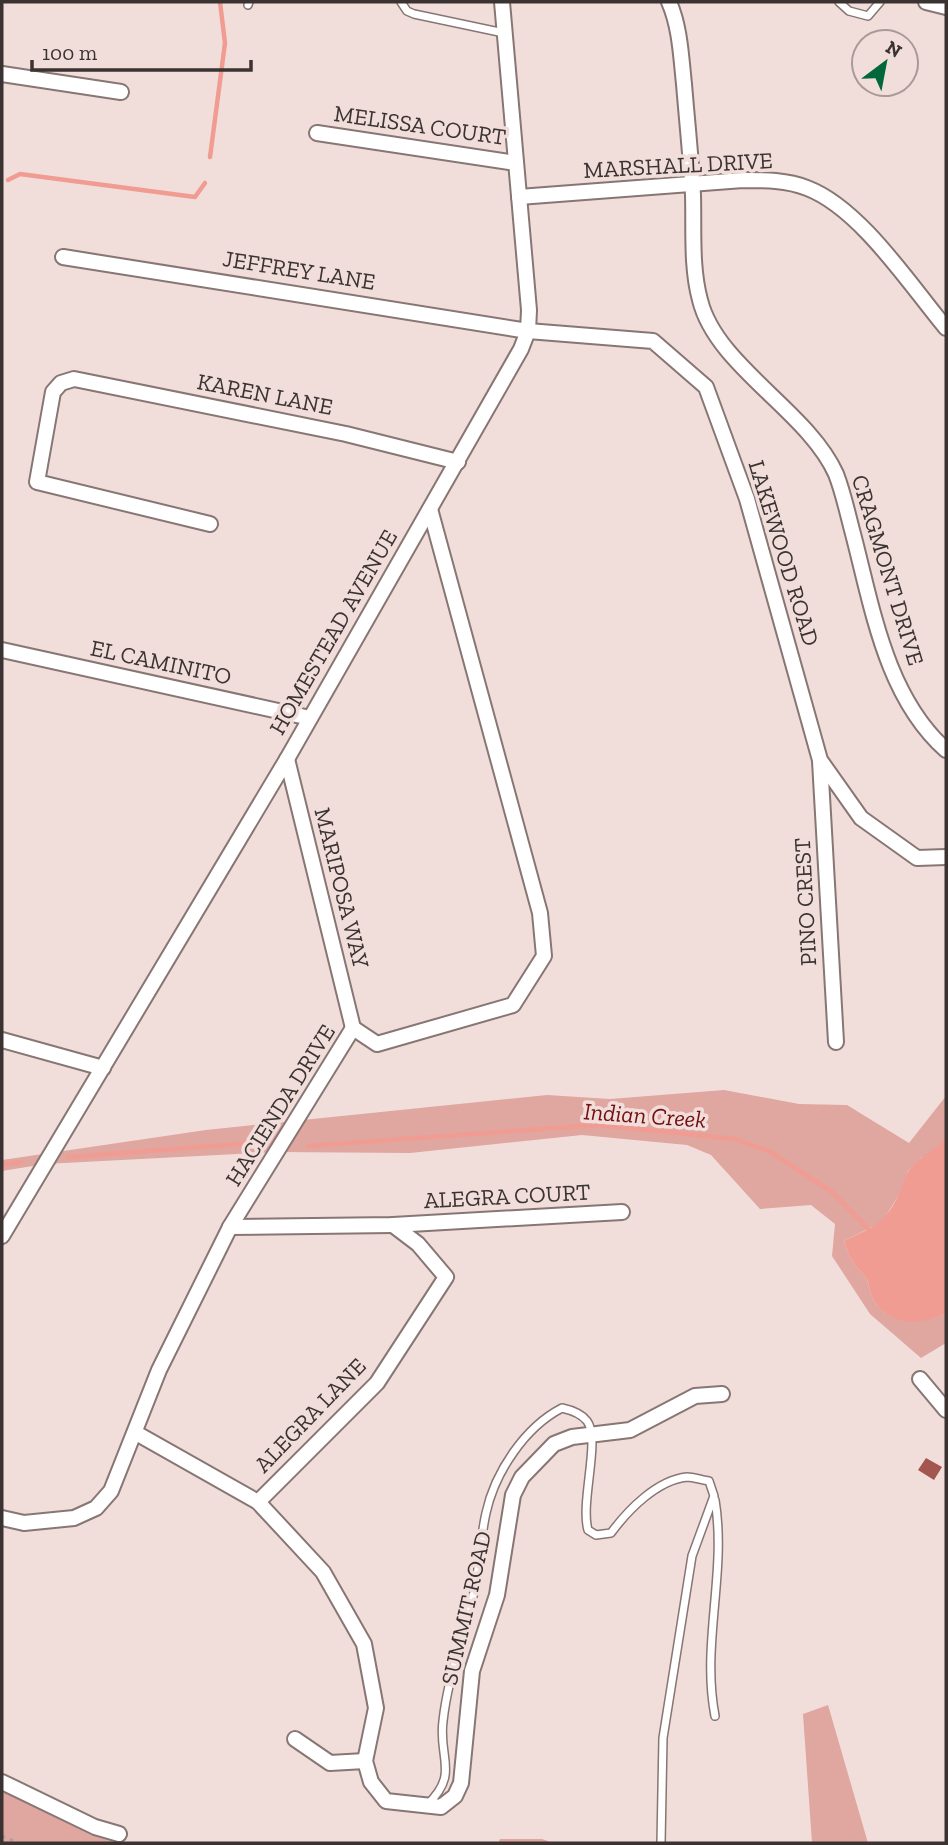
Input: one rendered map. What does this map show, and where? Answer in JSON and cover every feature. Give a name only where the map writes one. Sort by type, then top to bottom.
[{"type":"street","points":[[502,2],[528,331]]},
{"type":"street","name":"CRAGMONT DRIVE","points":[[669,2],[676,18],[692,184],[695,275],[704,315],[720,340],[808,436],[835,472],[876,620],[898,684],[918,720],[946,750]]},
{"type":"street","points":[[2,74],[121,92]]},
{"type":"street","name":"MELISSA COURT","points":[[317,133],[516,163]]},
{"type":"street","name":"MARSHALL DRIVE","points":[[519,197],[766,180],[808,188],[829,200],[867,234],[946,328]]},
{"type":"street","name":"JEFFREY LANE","points":[[63,257],[528,331]]},
{"type":"street","name":"HOMESTEAD AVENUE","points":[[2,1236],[287,759],[458,463],[528,331]]},
{"type":"street","name":"LAKEWOOD ROAD","points":[[528,331],[653,341],[706,387],[747,499],[820,760],[861,818],[917,858],[946,857]]},
{"type":"street","name":"KAREN LANE","points":[[210,524],[37,482],[53,392],[61,383],[74,379],[333,431],[458,463]]},
{"type":"street","name":"HACIENDA DRIVE","points":[[2,1518],[24,1523],[74,1518],[96,1508],[111,1491],[159,1370],[230,1227],[353,1028],[377,1044],[513,1005],[544,956],[540,913],[430,509]]},
{"type":"street","name":"EL CAMINITO","points":[[2,650],[310,718]]},
{"type":"street","name":"MARIPOSA WAY","points":[[287,759],[353,1028]]},
{"type":"street","name":"PINO CREST","points":[[820,760],[836,1042]]},
{"type":"street","points":[[2,1040],[103,1068]]},
{"type":"street","name":"ALEGRA COURT","points":[[393,1225],[622,1212]]},
{"type":"street","points":[[230,1227],[393,1225]]},
{"type":"street","name":"ALEGRA LANE","points":[[258,1502],[377,1383],[446,1277],[418,1244],[393,1225]]},
{"type":"street","points":[[920,1379],[946,1410]]},
{"type":"street","name":"SUMMIT ROAD","points":[[424,1808],[441,1807],[455,1796],[461,1783],[472,1671],[497,1595],[513,1495],[522,1478],[554,1444],[591,1433],[630,1430],[695,1396],[722,1394]]},
{"type":"street","points":[[136,1433],[258,1502],[323,1572],[364,1644],[376,1708],[365,1761],[372,1782],[386,1801],[424,1808]]},
{"type":"street","points":[[295,1739],[330,1763],[365,1761]]},
{"type":"street","points":[[2,1782],[94,1827],[119,1834]]},
{"type":"lane","points":[[401,2],[407,11],[414,14],[505,33]]},
{"type":"lane","points":[[839,2],[862,17],[867,16],[880,2]]},
{"type":"lane","points":[[424,1808],[438,1794],[447,1776],[442,1725],[452,1667],[474,1593],[486,1511],[496,1485],[526,1436],[549,1415],[562,1408],[575,1411],[587,1420],[591,1433],[592,1464],[584,1509],[588,1530],[596,1535],[611,1533],[621,1519],[663,1484],[687,1477],[709,1481],[714,1496],[719,1553],[709,1673],[715,1716]]},
{"type":"lane","points":[[662,1843],[663,1738],[692,1556],[714,1496]]},
{"type":"path","points":[[2,1836],[19,1843]]},
{"type":"shaded area","points":[[724,1090],[799,1104],[847,1105],[909,1143],[946,1096],[946,1137],[936,1151],[921,1158],[908,1171],[900,1193],[882,1222],[844,1241],[850,1257],[866,1278],[879,1308],[906,1321],[927,1320],[946,1313],[946,1343],[921,1358],[870,1314],[832,1256],[835,1224],[811,1205],[760,1209],[711,1155],[687,1145],[582,1135],[410,1153],[276,1152],[45,1164],[2,1171],[2,1160],[206,1130],[547,1095],[610,1099]]},
{"type":"shaded area","points":[[946,1137],[946,1313],[916,1322],[897,1319],[888,1315],[873,1299],[867,1280],[850,1257],[844,1241],[883,1219],[894,1204],[910,1169]]},
{"type":"shaded area","points":[[828,1705],[868,1843],[812,1843],[803,1714]]},
{"type":"shaded area","points":[[2,1791],[91,1835],[116,1843],[2,1843]]},
{"type":"shaded area","points":[[500,1839],[542,1839],[553,1843],[498,1843]]},
{"type":"building","points":[[926,1458],[942,1467],[934,1480],[918,1470]]},
{"type":"waterway","points":[[210,157],[225,43],[220,2]]},
{"type":"waterway","points":[[8,180],[20,174],[195,197],[205,183]]},
{"type":"waterway","name":"Indian Creek","points":[[308,1146],[597,1125],[735,1139],[769,1151],[832,1192],[870,1231]]},
{"type":"waterway","name":"Indian Creek","points":[[68,1157],[253,1143]]},
{"type":"waterway","name":"Indian Creek","points":[[2,1165],[21,1162]]}]
